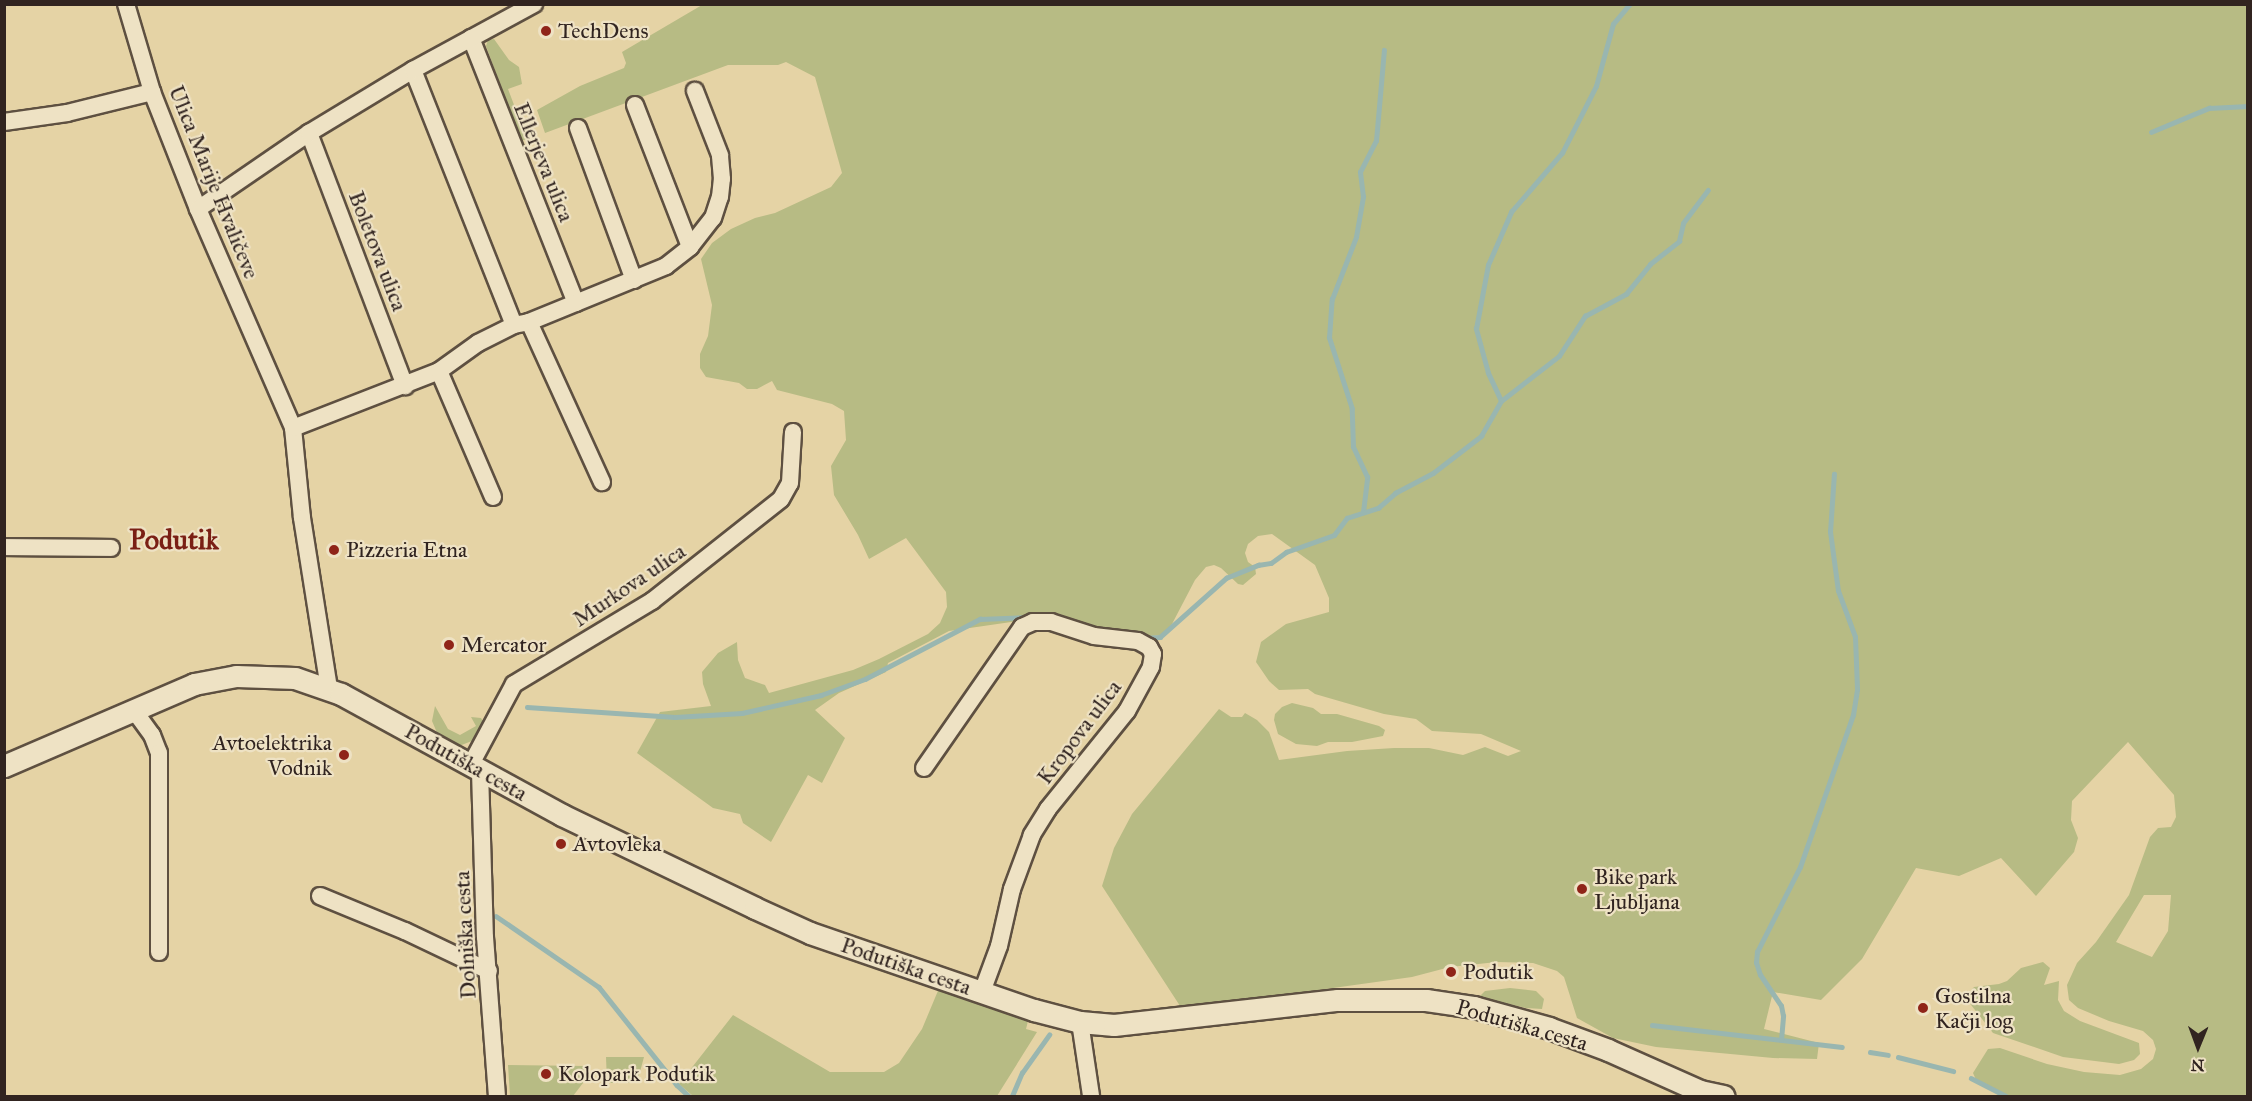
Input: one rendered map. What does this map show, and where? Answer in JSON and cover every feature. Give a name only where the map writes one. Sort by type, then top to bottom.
[{"type":"street","name":"Ulica Marije Hvaličeve","points":[[126,4],[152,92],[198,209],[293,428],[302,518],[329,688]]},
{"type":"street","points":[[198,209],[309,133],[471,38],[501,11],[534,4]]},
{"type":"street","name":"Ellerjeva ulica","points":[[471,38],[576,303]]},
{"type":"street","points":[[413,70],[521,324],[603,482]]},
{"type":"street","points":[[293,428],[439,371],[478,343],[666,266],[690,247],[713,218],[720,197],[722,179],[720,155],[695,91]]},
{"type":"street","points":[[4,122],[68,113],[152,92]]},
{"type":"street","points":[[635,105],[690,247]]},
{"type":"street","name":"Ellerjeva ulica","points":[[578,128],[634,280]]},
{"type":"street","name":"Boletova ulica","points":[[309,133],[405,386]]},
{"type":"street","points":[[439,371],[493,497]]},
{"type":"street","name":"Murkova ulica","points":[[475,768],[514,684],[652,602],[781,499],[790,483],[793,432]]},
{"type":"street","points":[[4,547],[111,548]]},
{"type":"street","name":"Kropova ulica","points":[[924,768],[1022,627],[1033,622],[1051,622],[1094,636],[1138,641],[1149,647],[1153,654],[1151,667],[1127,711],[1048,809],[1032,835],[1012,889],[999,946],[982,992]]},
{"type":"street","name":"Podutiška cesta","points":[[4,766],[181,688],[229,676],[288,678],[329,688],[562,815],[810,933],[1034,1010],[1080,1022],[1114,1025],[1338,1000],[1426,1000],[1474,1007],[1549,1028],[1608,1050],[1700,1091],[1723,1096]]},
{"type":"street","points":[[133,709],[152,735],[159,753],[159,952]]},
{"type":"street","name":"Dolniška cesta","points":[[475,768],[497,1096]]},
{"type":"street","points":[[320,896],[405,931],[489,971]]},
{"type":"street","points":[[1080,1022],[1091,1096]]},
{"type":"green space","points":[[702,5],[2247,5],[2247,1096],[2003,1096],[1977,1082],[1973,1073],[1988,1049],[2000,1048],[2047,1064],[2084,1072],[2120,1075],[2141,1069],[2153,1059],[2156,1049],[2153,1040],[2143,1031],[2109,1021],[2078,1008],[2069,1000],[2067,985],[2077,963],[2096,942],[2129,895],[2150,837],[2158,828],[2171,827],[2176,817],[2174,795],[2128,742],[2072,801],[2071,820],[2078,838],[2074,852],[2036,896],[2001,858],[1959,876],[1916,868],[1862,959],[1821,1000],[1773,992],[1764,1029],[1819,1043],[1817,1059],[1773,1058],[1656,1047],[1613,1038],[1577,1018],[1564,977],[1557,971],[1533,963],[1497,962],[1450,967],[1412,977],[1182,1009],[1102,886],[1114,848],[1132,814],[1219,709],[1231,717],[1242,717],[1245,713],[1257,720],[1269,732],[1279,760],[1347,751],[1394,748],[1429,748],[1463,755],[1485,747],[1508,756],[1521,751],[1481,734],[1432,731],[1416,719],[1384,714],[1315,694],[1308,689],[1279,690],[1269,681],[1256,662],[1261,642],[1286,624],[1329,612],[1329,598],[1315,565],[1272,534],[1258,536],[1248,544],[1245,553],[1248,562],[1255,567],[1256,574],[1243,585],[1238,584],[1221,568],[1214,565],[1206,567],[1195,580],[1172,624],[1163,635],[1141,637],[1018,621],[949,631],[888,663],[886,672],[839,693],[815,710],[845,738],[822,783],[808,775],[771,842],[743,823],[740,814],[713,808],[637,753],[660,712],[711,706],[703,684],[702,672],[718,653],[737,642],[738,660],[745,678],[765,685],[769,693],[853,670],[928,634],[940,623],[947,607],[946,592],[906,538],[869,559],[858,535],[834,495],[831,466],[846,440],[844,411],[832,404],[777,390],[772,381],[757,389],[747,389],[739,383],[706,377],[700,368],[700,354],[708,336],[712,305],[701,259],[712,243],[731,229],[755,218],[775,213],[831,187],[842,173],[815,77],[786,62],[778,65],[728,65],[545,133],[537,110],[580,86],[624,68],[626,63],[622,52]],"holes":[[[2144,895],[2171,895],[2168,931],[2152,957],[2116,942]]]},
{"type":"green space","points":[[494,39],[509,60],[519,67],[522,84],[508,89],[527,139],[521,141],[486,46],[488,40]]},
{"type":"green space","points":[[1292,703],[1313,708],[1321,714],[1337,714],[1379,726],[1385,730],[1383,736],[1352,742],[1328,742],[1317,746],[1296,744],[1278,734],[1274,720],[1275,714],[1282,707]]},
{"type":"green space","points":[[435,706],[448,729],[460,735],[476,726],[471,717],[481,718],[484,723],[477,739],[459,746],[438,735],[432,721]]},
{"type":"green space","points":[[2043,962],[2050,968],[2044,985],[2059,981],[2058,1000],[2064,1011],[2080,1021],[2139,1043],[2140,1054],[2134,1060],[2119,1064],[2063,1057],[1993,1033],[1968,1001],[1969,993],[1974,987],[2007,981],[2021,968]]},
{"type":"green space","points":[[940,986],[1029,1017],[1026,1029],[1037,1032],[997,1096],[693,1096],[679,1084],[733,1015],[830,1072],[884,1072],[899,1063],[922,1029]]},
{"type":"green space","points":[[1510,988],[1536,991],[1544,999],[1542,1009],[1526,1008],[1479,997],[1485,991]]},
{"type":"green space","points":[[606,1057],[644,1057],[637,1083],[607,1083]]},
{"type":"green space","name":"Kolopark Podutik","points":[[508,1065],[585,1066],[583,1083],[573,1096],[510,1096]]},
{"type":"waterway","points":[[1501,401],[1488,373],[1476,329],[1488,265],[1511,212],[1562,153],[1596,86],[1613,24],[1630,4]]},
{"type":"waterway","points":[[1363,512],[1367,477],[1353,447],[1352,409],[1329,338],[1332,299],[1356,237],[1363,197],[1360,172],[1376,141],[1384,50]]},
{"type":"waterway","points":[[2151,132],[2209,108],[2248,106]]},
{"type":"waterway","points":[[1143,638],[1160,637],[1226,578],[1258,565],[1271,563],[1286,552],[1334,535],[1347,518],[1378,508],[1395,493],[1433,473],[1481,436],[1501,401],[1559,356],[1585,316],[1626,294],[1650,264],[1679,241],[1683,223],[1708,190]]},
{"type":"waterway","points":[[1781,1040],[1783,1016],[1781,1006],[1760,975],[1756,963],[1757,952],[1800,867],[1853,715],[1857,689],[1855,637],[1838,591],[1830,532],[1834,474]]},
{"type":"waterway","points":[[527,707],[675,717],[742,713],[821,695],[865,679],[980,619],[1029,617]]},
{"type":"waterway","points":[[496,916],[599,987],[677,1085],[689,1096]]},
{"type":"waterway","points":[[1652,1025],[1842,1047]]},
{"type":"waterway","points":[[1012,1096],[1022,1073],[1049,1035]]},
{"type":"waterway","points":[[1870,1052],[1888,1055]]},
{"type":"waterway","points":[[1898,1057],[1953,1071]]},
{"type":"waterway","points":[[1971,1078],[2006,1096]]},
{"type":"place","name":"TechDens","points":[[546,31]]},
{"type":"place","name":"Pizzeria Etna","points":[[334,550]]},
{"type":"place","name":"Mercator","points":[[449,645]]},
{"type":"place","name":"Avtoelektrika Vodnik","points":[[344,755]]},
{"type":"place","name":"Avtovleka","points":[[561,844]]},
{"type":"place","name":"Bike park Ljubljana","points":[[1582,889]]},
{"type":"place","name":"Podutik","points":[[1451,972]]},
{"type":"place","name":"Gostilna Kačji log","points":[[1923,1008]]},
{"type":"place","name":"Kolopark Podutik","points":[[546,1074]]},
{"type":"district","name":"Podutik","points":[[174,540]]}]
